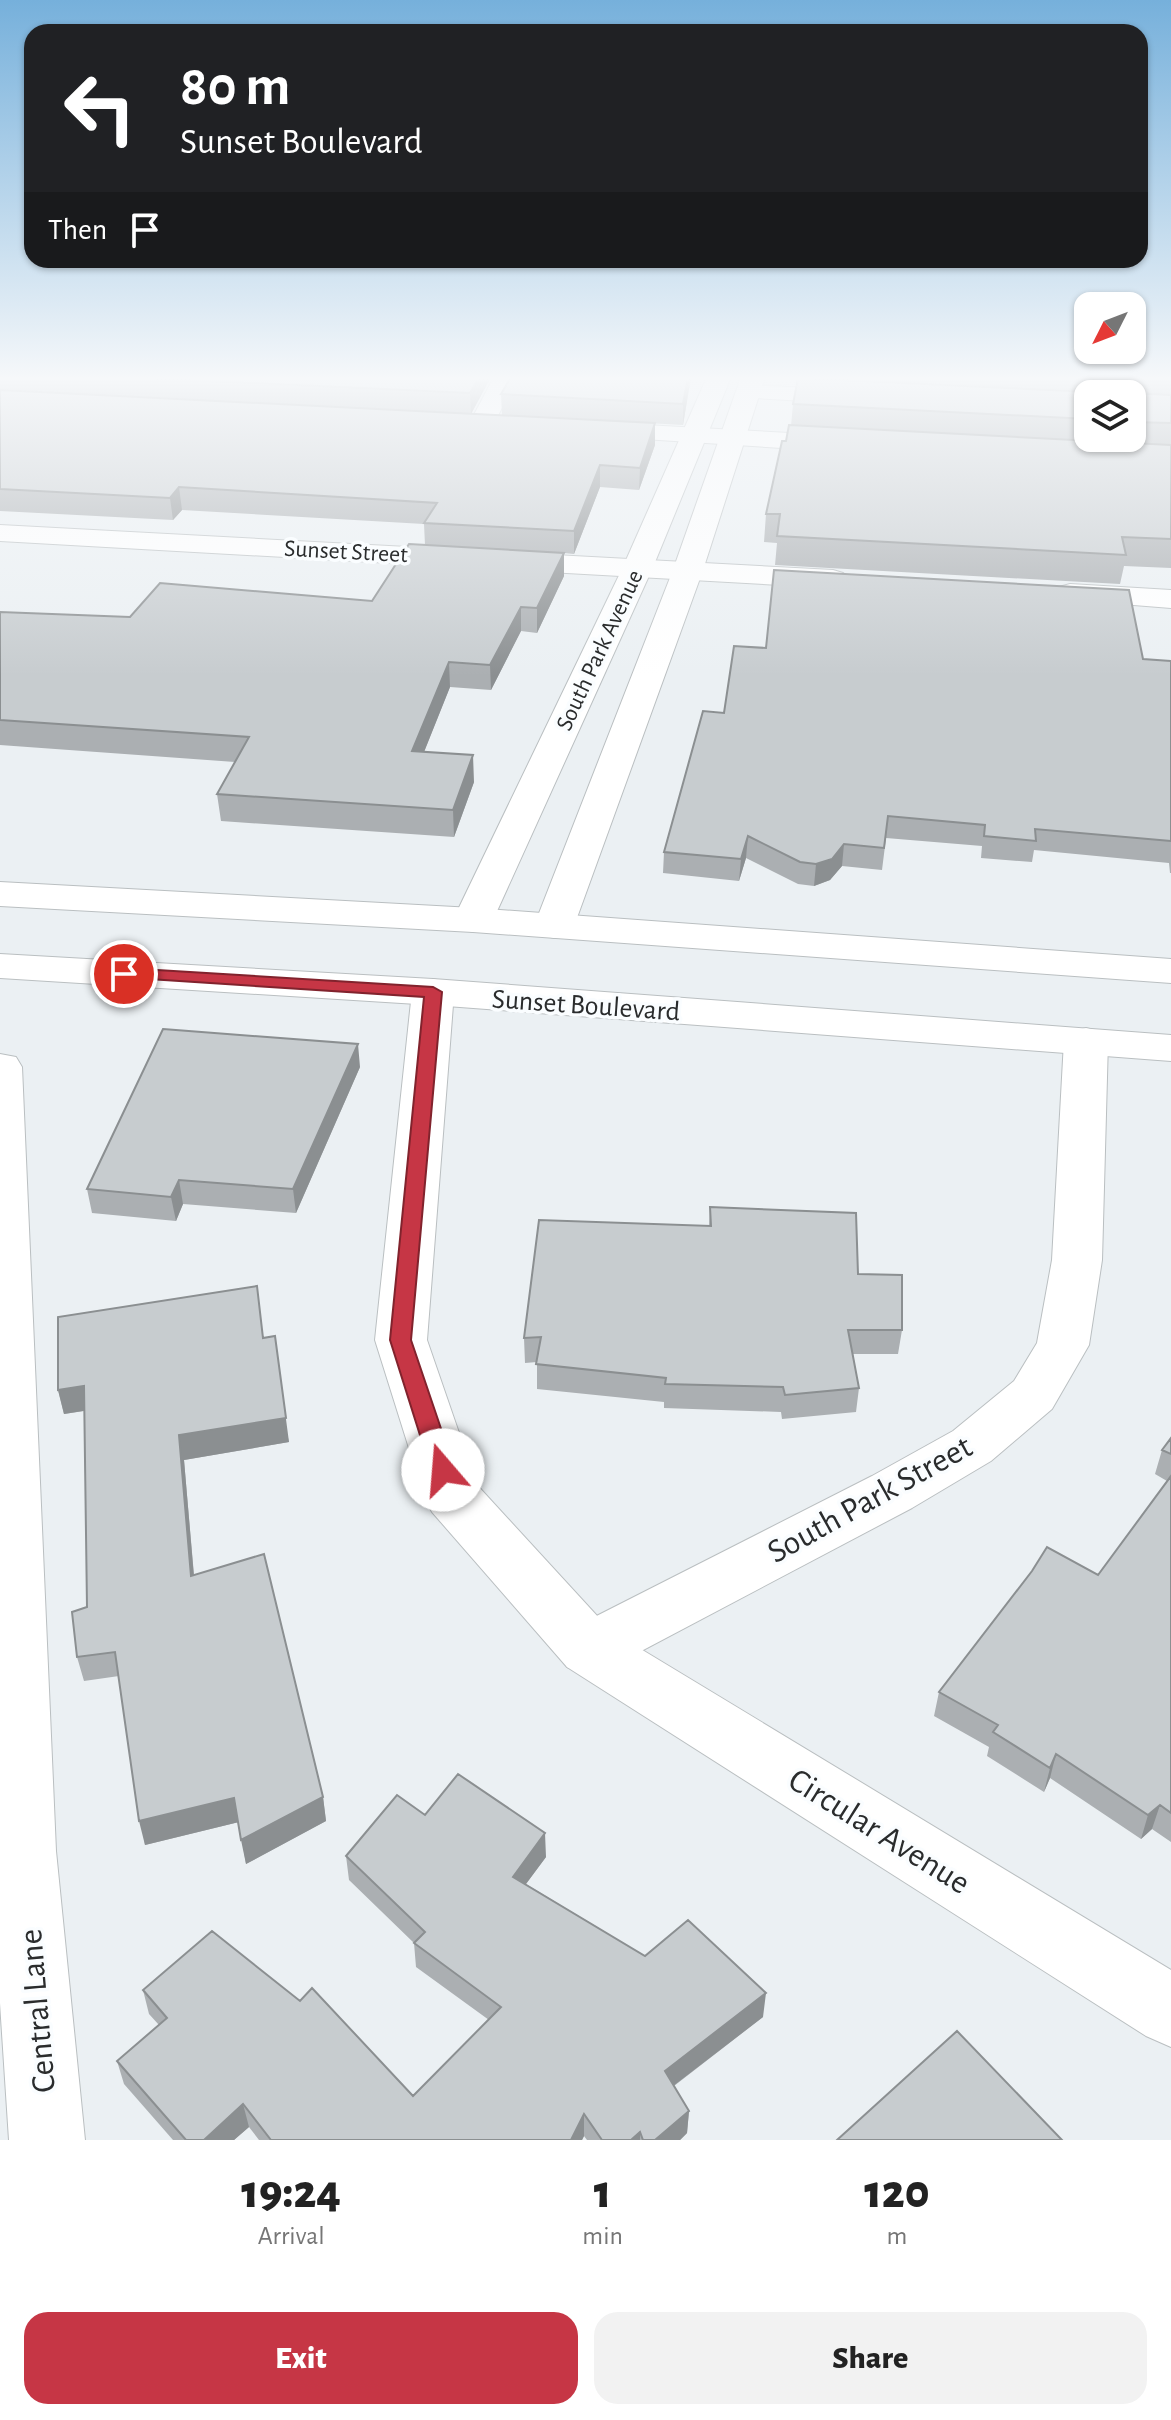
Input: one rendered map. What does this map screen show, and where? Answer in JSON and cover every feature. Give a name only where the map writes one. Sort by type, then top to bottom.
[{"type":"street","name":"South Park Avenue","points":[[473,920],[678,477]]},
{"type":"street","name":"South Park Avenue","points":[[554,926],[720,477]]},
{"type":"street","name":"Sunset Street","points":[[0,533],[860,581]]},
{"type":"street","points":[[1046,592],[1171,599]]},
{"type":"street","points":[[0,894],[473,920],[1171,971]]},
{"type":"street","name":"Sunset Boulevard","points":[[0,966],[433,992],[1171,1048]]},
{"type":"street","points":[[433,992],[401,1340],[452,1496],[589,1649]]},
{"type":"street","name":"South Park Street","points":[[589,1649],[892,1492],[972,1446],[1033,1395],[1063,1345],[1077,1260],[1086,1041]]},
{"type":"street","name":"Central Lane","points":[[0,1067],[23,1851],[47,2140]]},
{"type":"street","name":"Circular Avenue","points":[[589,1649],[1171,2011]]},
{"type":"building","points":[[0,477],[595,477],[574,531],[424,523],[437,503],[179,487],[170,498],[0,489]]},
{"type":"building","points":[[774,477],[1171,477],[1171,539],[1122,537],[1126,555],[777,536],[780,514],[766,514]]},
{"type":"building","points":[[409,544],[564,553],[537,608],[521,607],[490,665],[449,662],[412,751],[473,755],[453,810],[217,794],[249,737],[0,720],[0,612],[130,617],[160,583],[372,601]]},
{"type":"building","points":[[774,570],[1129,590],[1143,659],[1171,661],[1171,841],[1035,829],[1036,841],[984,836],[985,825],[888,816],[884,848],[844,844],[832,859],[816,864],[800,862],[748,836],[741,859],[664,852],[703,711],[724,713],[734,646],[766,648]]},
{"type":"building","points":[[163,1029],[358,1044],[293,1189],[179,1180],[171,1197],[87,1189]]},
{"type":"building","points":[[710,1207],[856,1213],[858,1274],[902,1275],[902,1330],[848,1330],[859,1388],[785,1395],[783,1387],[665,1384],[666,1378],[536,1364],[541,1337],[524,1338],[539,1220],[711,1226]]},
{"type":"building","points":[[257,1286],[263,1338],[275,1336],[286,1418],[179,1435],[191,1576],[264,1554],[323,1797],[241,1840],[234,1798],[139,1821],[115,1652],[77,1657],[72,1612],[87,1607],[84,1386],[58,1390],[58,1317]]},
{"type":"building","points":[[1171,1438],[1171,1454],[1162,1450]]},
{"type":"building","points":[[1171,1476],[1171,1813],[1160,1805],[1148,1815],[1056,1754],[1050,1768],[993,1732],[998,1725],[939,1692],[1047,1547],[1098,1575]]},
{"type":"building","points":[[458,1774],[545,1833],[513,1877],[645,1956],[688,1920],[766,1993],[665,2071],[689,2111],[655,2140],[643,2140],[640,2132],[631,2140],[602,2140],[584,2114],[571,2140],[271,2140],[243,2104],[204,2140],[186,2140],[117,2061],[167,2018],[143,1990],[212,1931],[300,2001],[312,1988],[413,2096],[501,2007],[414,1943],[425,1932],[346,1856],[397,1795],[425,1815]]},
{"type":"building","points":[[957,2031],[1062,2140],[837,2140]]},
{"type":"route","points":[[124,974],[433,992],[401,1340],[443,1470]]}]
